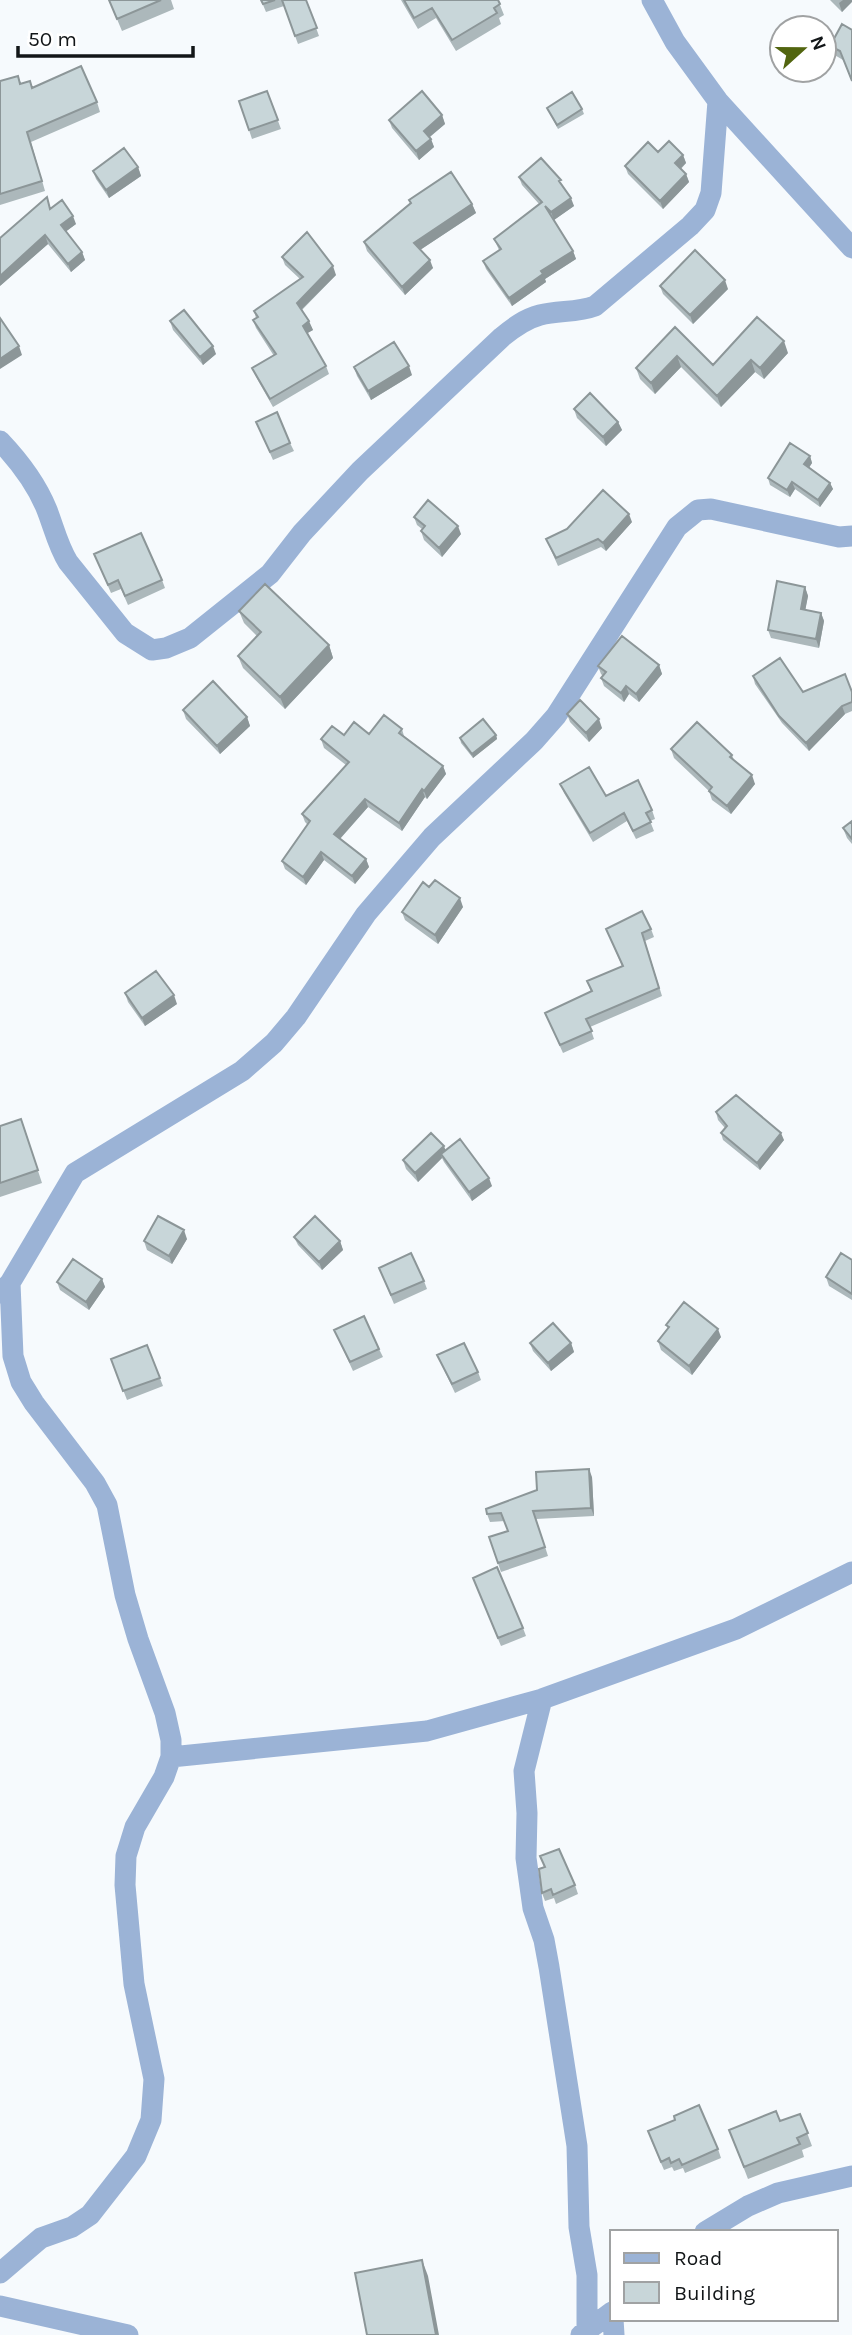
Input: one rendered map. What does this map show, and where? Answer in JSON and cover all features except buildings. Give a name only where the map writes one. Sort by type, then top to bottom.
[{"type":"street","points":[[652,0],[675,43],[718,101],[852,248]]},
{"type":"street","points":[[0,441],[31,481],[47,509],[61,551],[68,562],[125,633],[152,650],[181,643],[203,629],[270,574],[302,533],[368,463],[502,337],[518,324],[542,314],[584,310],[595,306],[690,226],[705,210],[711,193],[718,101]]},
{"type":"street","points":[[0,2273],[41,2238],[72,2227],[90,2215],[136,2156],[151,2120],[153,2079],[134,1984],[125,1866],[135,1827],[164,1777],[171,1757],[171,1740],[165,1713],[125,1595],[107,1505],[96,1483],[21,1382],[13,1356],[5,1288],[75,1173],[242,1071],[274,1043],[296,1017],[366,914],[432,837],[534,741],[556,716],[665,543],[689,515],[698,510],[711,509],[839,537],[852,536]]},
{"type":"street","points":[[171,1757],[427,1731],[542,1699],[736,1629],[852,1572]]},
{"type":"street","points":[[542,1699],[524,1771],[526,1858],[533,1908],[544,1940],[549,1967],[577,2146],[579,2227],[587,2276],[584,2333]]},
{"type":"street","points":[[708,2230],[748,2206],[778,2193],[852,2176]]},
{"type":"street","points":[[0,2306],[128,2335]]},
{"type":"street","points":[[584,2333],[610,2316]]}]
